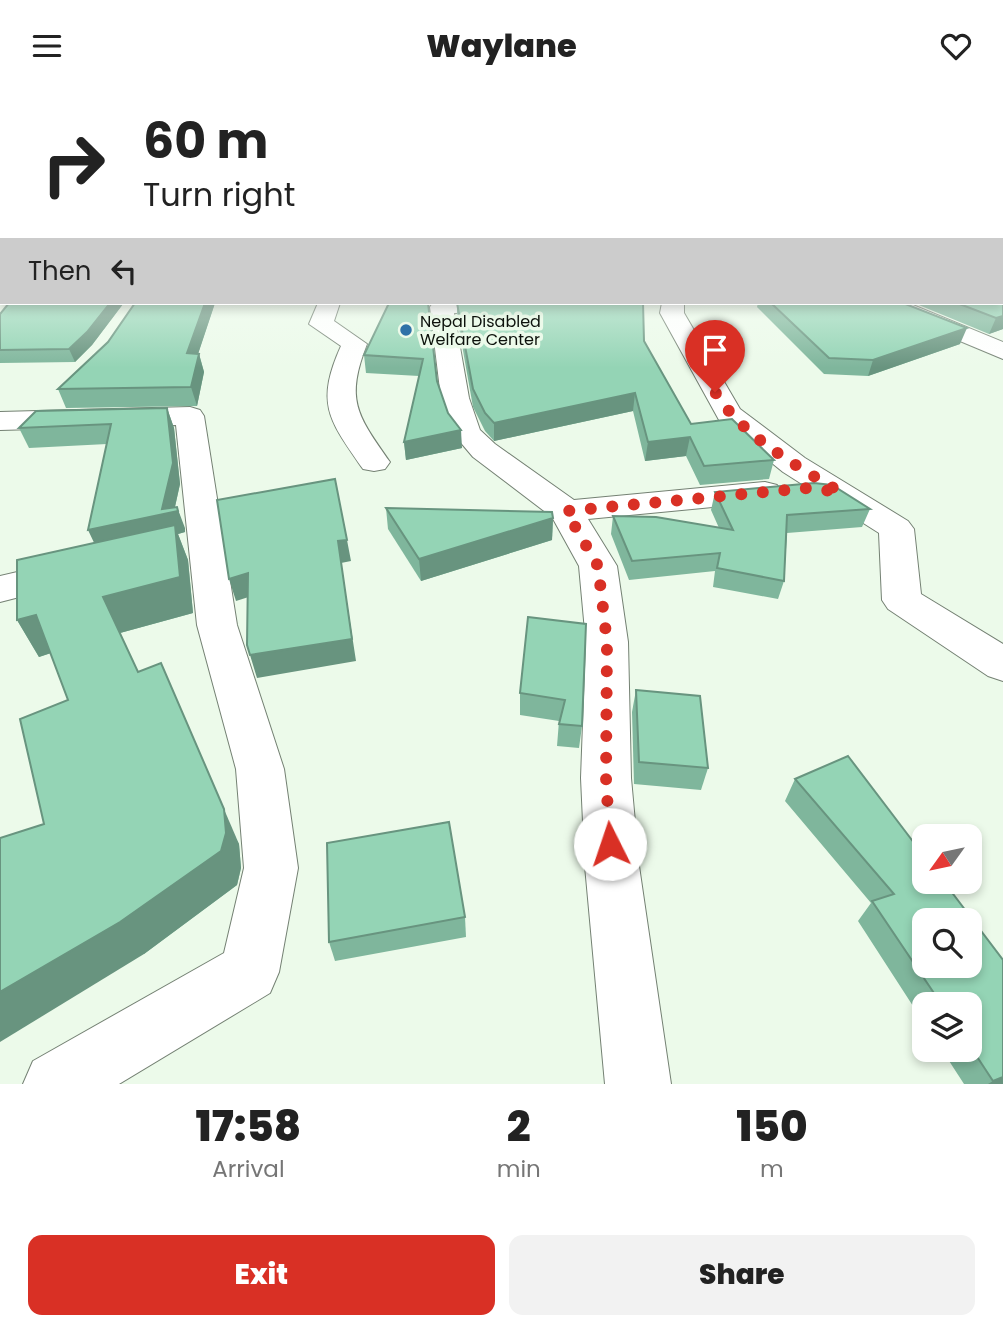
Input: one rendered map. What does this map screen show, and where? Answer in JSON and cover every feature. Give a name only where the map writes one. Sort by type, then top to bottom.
[{"type":"street","points":[[328,305],[321,324],[355,344],[341,374],[340,413],[374,462]]},
{"type":"street","points":[[541,305],[441,307],[449,342],[451,383],[460,416],[473,441],[566,511],[598,566],[607,642],[606,778],[612,866],[638,1084]]},
{"type":"street","points":[[894,305],[1003,351]]},
{"type":"street","points":[[665,307],[729,414],[794,465],[896,529],[902,600],[1003,665]]},
{"type":"street","points":[[32,418],[61,395]]},
{"type":"street","points":[[0,421],[32,418],[190,416],[190,545],[260,769],[271,868],[249,972],[56,1084]]},
{"type":"street","points":[[566,511],[808,488],[840,492]]},
{"type":"street","points":[[0,589],[96,566]]},
{"type":"building","points":[[7,305],[108,305],[69,349],[0,350],[0,314]]},
{"type":"building","points":[[134,305],[204,305],[187,353],[199,354],[191,387],[58,389],[108,342]]},
{"type":"building","points":[[388,305],[428,305],[437,381],[448,413],[461,430],[404,442],[423,359],[364,355]]},
{"type":"building","points":[[457,305],[643,305],[644,341],[691,424],[732,419],[774,460],[704,466],[690,437],[648,442],[635,393],[494,423],[485,413],[473,389]]},
{"type":"building","points":[[773,305],[908,305],[967,328],[873,360],[829,358]]},
{"type":"building","points":[[962,305],[1003,305],[1003,316],[996,318]]},
{"type":"building","points":[[167,408],[173,463],[162,509],[177,507],[178,511],[88,530],[111,424],[19,428],[36,411]]},
{"type":"building","points":[[335,479],[347,540],[338,541],[352,639],[250,655],[247,645],[248,573],[229,579],[217,500]]},
{"type":"building","points":[[814,483],[832,485],[870,509],[787,515],[784,581],[717,568],[720,553],[632,561],[613,516],[656,517],[733,530],[715,492]]},
{"type":"building","points":[[386,508],[552,512],[553,518],[419,559]]},
{"type":"building","points":[[175,525],[180,577],[103,597],[138,672],[161,663],[224,809],[226,833],[221,851],[120,922],[0,992],[0,838],[44,824],[20,719],[68,700],[36,615],[17,620],[17,560]]},
{"type":"building","points":[[528,617],[586,624],[582,726],[559,724],[565,700],[520,693]]},
{"type":"building","points":[[636,690],[700,696],[708,768],[639,762]]},
{"type":"building","points":[[848,756],[912,840],[912,894],[953,894],[964,908],[912,908],[912,960],[872,901],[894,894],[795,779]]},
{"type":"building","points":[[449,822],[465,917],[329,942],[327,843]]},
{"type":"building","points":[[982,932],[1003,960],[1003,1077],[993,1081],[981,1062],[982,992],[933,992],[924,978],[982,978]]},
{"type":"place","name":"Nepal Disabled Welfare Center","points":[[406,330]]},
{"type":"route","points":[[610,844],[606,778],[607,642],[598,566],[566,511],[808,488],[840,492],[794,465],[729,414],[715,392]]}]
